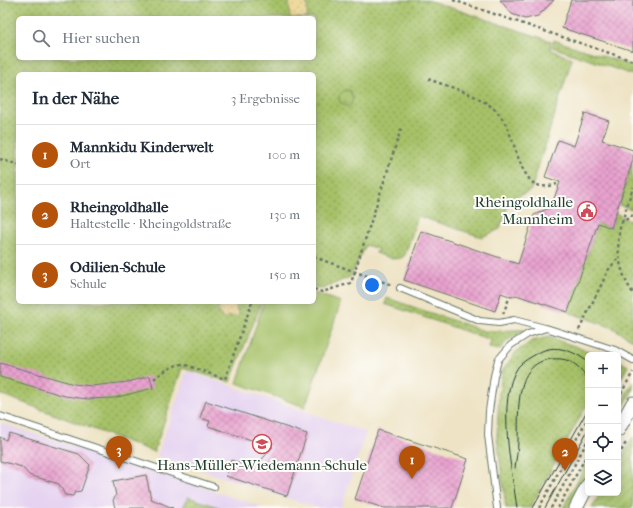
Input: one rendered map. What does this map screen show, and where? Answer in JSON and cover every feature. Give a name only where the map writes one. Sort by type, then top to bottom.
[{"type":"street","points":[[624,433],[633,403]]},
{"type":"street","points":[[576,508],[585,491]]},
{"type":"lane","points":[[400,288],[480,321],[499,324],[514,320],[546,328],[615,350],[633,360]]},
{"type":"lane","points":[[497,508],[488,435],[489,411],[498,360],[511,345],[528,334],[546,328]]},
{"type":"lane","points":[[0,416],[214,487]]},
{"type":"path","points":[[453,0],[633,61]]},
{"type":"path","points":[[428,79],[475,97],[493,108],[510,132],[524,169],[532,182],[539,186],[549,187],[557,184]]},
{"type":"path","points":[[316,290],[322,292],[351,283],[402,126]]},
{"type":"path","points":[[0,159],[16,164]]},
{"type":"path","points":[[633,187],[618,234],[619,257],[629,287],[633,293]]},
{"type":"path","points":[[621,223],[633,215]]},
{"type":"path","points":[[576,338],[609,268],[619,257]]},
{"type":"path","points":[[316,258],[355,272],[375,277],[400,288]]},
{"type":"path","points":[[499,324],[510,296]]},
{"type":"path","points":[[154,379],[163,372],[177,365],[183,364],[225,379],[251,304]]},
{"type":"path","points":[[621,394],[633,372]]},
{"type":"path","points":[[539,508],[585,424]]},
{"type":"path","points":[[621,444],[624,433]]},
{"type":"path","points":[[551,508],[585,446]]},
{"type":"path","points":[[558,508],[585,458]]},
{"type":"shaded area","name":"Hans-Müller-Wiedemann-Schule","points":[[187,371],[366,432],[341,508],[318,508],[157,456]]},
{"type":"shaded area","points":[[0,423],[190,483],[264,508],[0,508]]},
{"type":"green space","points":[[0,0],[428,0],[551,41],[550,49],[572,59],[531,190],[510,200],[500,229],[482,237],[418,216],[405,255],[395,259],[387,257],[376,253],[378,249],[366,245],[350,277],[322,289],[316,288],[316,72],[16,72],[16,304],[261,304],[230,382],[182,368],[154,452],[0,394]]},
{"type":"green space","points":[[554,40],[633,66],[633,75],[552,47]]},
{"type":"green space","points":[[349,90],[353,97],[351,105],[348,107],[340,102],[339,96],[343,91]]},
{"type":"green space","points":[[632,162],[633,208],[631,209],[619,205]]},
{"type":"green space","points":[[616,213],[629,221],[633,219],[633,340],[611,327],[568,312],[598,223],[611,228]]},
{"type":"green space","points":[[316,294],[341,302],[305,407],[237,383],[263,304],[316,304]]},
{"type":"green space","points":[[387,298],[484,331],[525,330],[508,340],[499,350],[489,348],[491,340],[385,304]]},
{"type":"green space","points":[[548,337],[594,352],[585,352],[585,408],[530,508],[506,508],[497,437],[499,392],[503,370],[516,352],[532,341]]},
{"type":"green space","points":[[621,362],[628,366],[621,379]]},
{"type":"green space","points":[[633,382],[633,390],[621,411],[621,403]]},
{"type":"green space","points":[[633,437],[633,508],[592,508],[598,496],[621,496],[621,458]]},
{"type":"green space","points":[[585,467],[585,477],[568,508],[563,508]]},
{"type":"green space","points":[[188,497],[221,508],[183,508]]},
{"type":"sand","points":[[289,0],[305,0],[307,5],[307,16],[290,16]]},
{"type":"sand","points":[[221,304],[237,304],[236,309],[239,314],[236,317],[229,316],[223,319],[218,310]]},
{"type":"building","points":[[500,0],[554,0],[538,16],[525,19],[512,14]]},
{"type":"building","points":[[571,0],[633,0],[633,51],[562,28]]},
{"type":"building","name":"Rheingoldhalle Mannheim","points":[[585,113],[609,121],[602,140],[633,150],[633,160],[611,228],[598,223],[568,312],[516,295],[512,297],[501,293],[495,311],[404,280],[421,231],[518,264],[534,215],[551,207],[560,182],[545,177],[558,140],[574,146]]},
{"type":"building","points":[[0,363],[74,384],[91,386],[128,382],[150,376],[153,388],[114,398],[87,399],[65,396],[0,377]]},
{"type":"building","points":[[206,401],[307,434],[287,496],[226,476],[231,460],[254,468],[273,447],[208,426],[210,421],[200,418]]},
{"type":"building","points":[[378,430],[468,459],[452,508],[384,508],[355,499]]},
{"type":"building","points":[[9,433],[79,454],[90,465],[81,491],[75,492],[73,496],[65,495],[59,484],[29,475],[22,467],[0,461],[0,437],[6,440]]},
{"type":"building","points":[[146,475],[151,499],[173,508],[115,508],[113,500],[116,496],[113,481]]},
{"type":"tram line","points":[[517,508],[507,436],[508,397],[511,381],[518,367],[544,350],[564,350],[571,352],[585,360]]},
{"type":"tram line","points":[[515,468],[518,444],[519,400],[522,386],[527,375],[534,366],[545,360],[561,359],[573,363],[585,376]]},
{"type":"tram line","points":[[533,508],[585,414]]},
{"type":"tram line","points":[[545,508],[585,435]]},
{"type":"place","name":"Rheingoldhalle Mannheim","points":[[587,211]]},
{"type":"place","name":"Hans-Müller-Wiedemann-Schule","points":[[262,444]]},
{"type":"place","name":"Odilien-Schule","points":[[119,469]]},
{"type":"place","name":"Rheingoldhalle","points":[[565,471]]},
{"type":"place","name":"Mannkidu Kinderwelt","points":[[412,479]]}]
